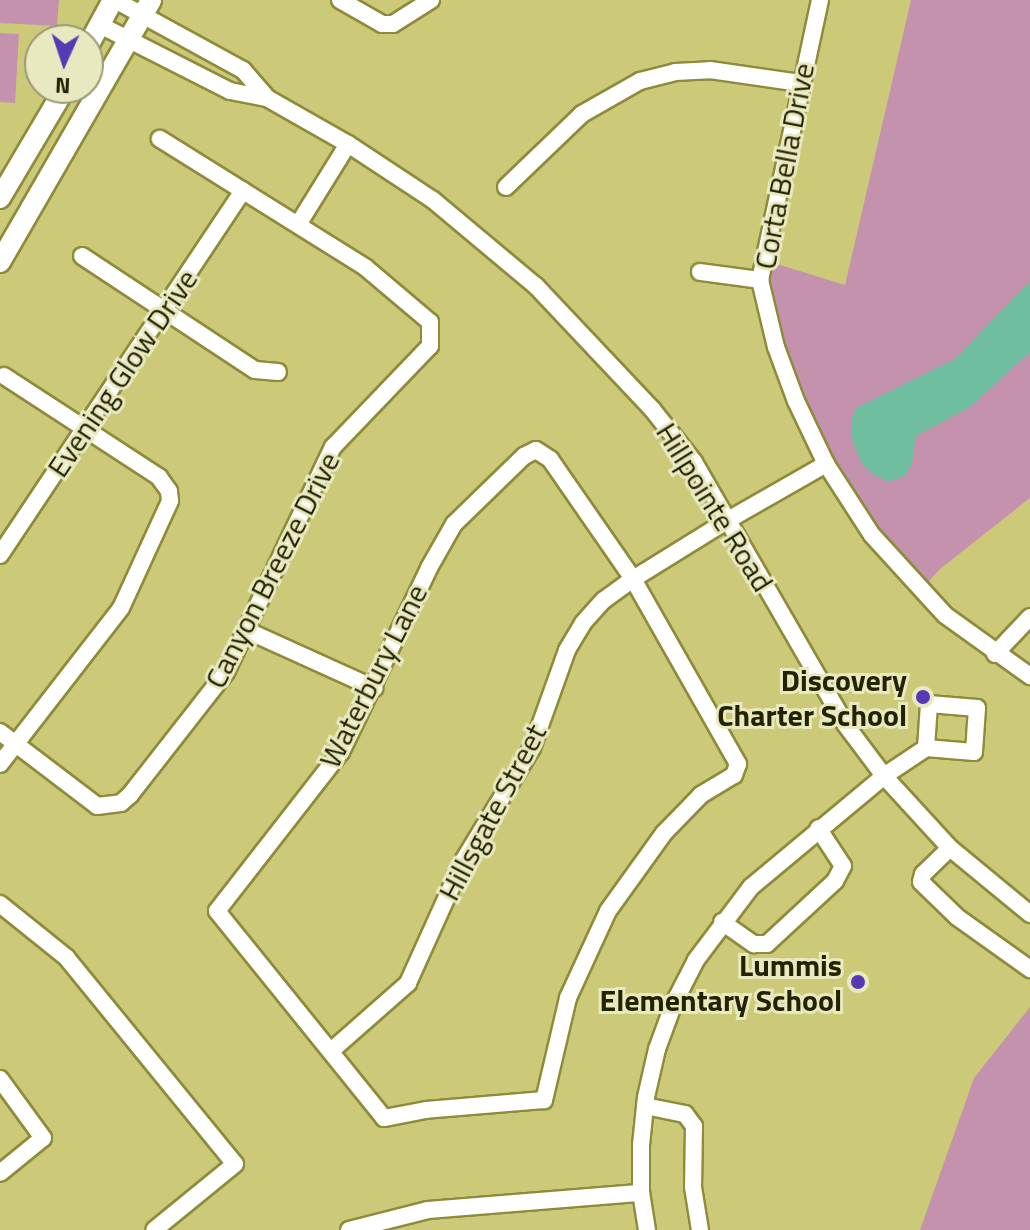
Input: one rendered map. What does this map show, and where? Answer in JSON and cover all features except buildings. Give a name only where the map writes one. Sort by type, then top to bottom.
[{"type":"main road","points":[[101,24],[114,0]]},
{"type":"main road","points":[[0,262],[147,8]]},
{"type":"main road","points":[[0,198],[56,104]]},
{"type":"street","name":"Hillpointe Road","points":[[114,0],[147,8],[243,70],[267,98]]},
{"type":"street","points":[[340,0],[382,24],[393,24],[431,0]]},
{"type":"street","name":"Corta Bella Drive","points":[[820,0],[760,280],[776,347],[826,464],[872,535],[920,591],[995,654],[1030,676]]},
{"type":"street","name":"Hillpointe Road","points":[[104,27],[230,91],[267,98],[348,144],[433,200],[536,286],[652,409],[694,462],[845,724],[884,776],[950,848],[1030,914]]},
{"type":"street","points":[[506,187],[582,114],[640,81],[675,72],[710,70],[800,83]]},
{"type":"street","points":[[160,139],[299,223],[348,144]]},
{"type":"street","name":"Evening Glow Drive","points":[[1,551],[86,430],[243,190]]},
{"type":"street","name":"Canyon Breeze Drive","points":[[15,744],[97,806],[109,806],[130,795],[216,684],[246,630],[333,447],[430,346],[433,332],[430,322],[365,267],[299,223]]},
{"type":"street","points":[[82,256],[255,370],[278,372]]},
{"type":"street","points":[[700,272],[760,280]]},
{"type":"street","points":[[0,764],[121,608],[170,501],[169,491],[159,477],[4,376]]},
{"type":"street","name":"Waterbury Lane","points":[[331,1051],[217,911],[341,752],[429,568],[454,524],[524,456],[536,450],[550,459],[633,579]]},
{"type":"street","name":"Hillsgate Street","points":[[331,1051],[397,996],[408,983],[463,861],[532,748],[567,650],[583,623],[604,600],[633,579],[826,464]]},
{"type":"street","points":[[331,1051],[384,1118],[426,1110],[544,1100],[568,998],[608,911],[664,833],[701,795],[734,775],[738,764],[633,579]]},
{"type":"street","points":[[995,654],[1030,617]]},
{"type":"street","points":[[246,630],[374,688]]},
{"type":"street","points":[[0,732],[15,744]]},
{"type":"street","points":[[647,1230],[641,1193],[645,1106],[657,1049],[674,1003],[722,922],[751,887],[818,828],[884,776],[926,748]]},
{"type":"street","points":[[722,922],[754,944],[767,944],[835,881],[843,866],[818,828]]},
{"type":"street","points":[[950,848],[923,874],[921,882],[996,947],[1030,969]]},
{"type":"street","points":[[0,904],[66,957],[235,1164],[154,1230]]},
{"type":"street","points":[[0,1079],[43,1138],[0,1173]]},
{"type":"street","points":[[645,1106],[685,1114],[694,1126],[693,1187],[700,1230]]},
{"type":"street","points":[[349,1230],[428,1210],[641,1193]]},
{"type":"shaded area","points":[[0,0],[59,0],[57,24],[0,23]]},
{"type":"shaded area","points":[[911,0],[1030,0],[1030,498],[940,569],[920,591],[826,464],[776,347],[764,260],[845,285]]},
{"type":"shaded area","points":[[0,33],[19,34],[15,103],[0,102]]},
{"type":"shaded area","points":[[1030,281],[1030,352],[970,407],[916,436],[912,463],[905,476],[889,482],[874,475],[862,464],[852,440],[851,421],[856,408],[955,359]]},
{"type":"shaded area","points":[[1030,1007],[1030,1230],[920,1230],[974,1078]]},
{"type":"place","name":"Discovery Charter School","points":[[923,697]]},
{"type":"place","name":"Lummis Elementary School","points":[[858,982]]}]
